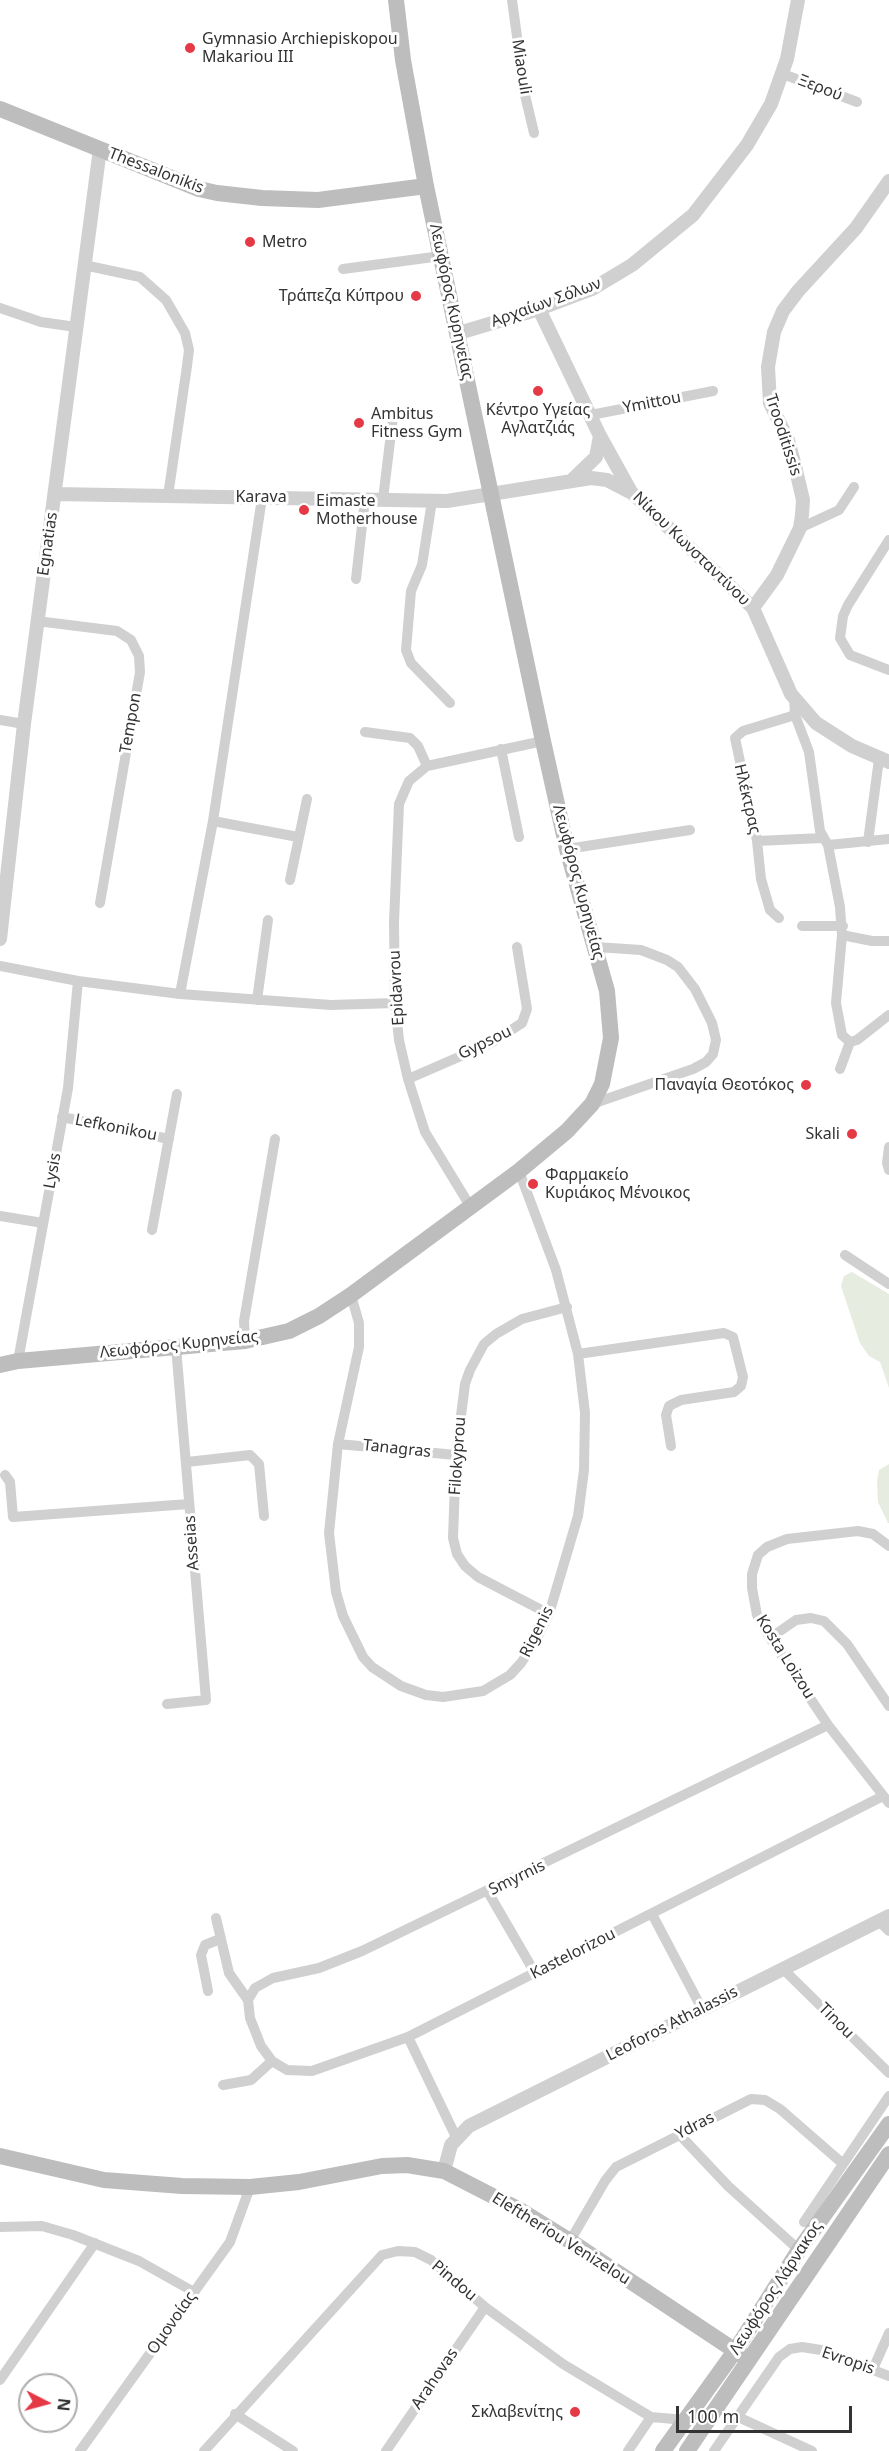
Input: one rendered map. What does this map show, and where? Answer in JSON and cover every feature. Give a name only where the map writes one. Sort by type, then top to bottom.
[{"type":"main road","name":"Λεωφόρος Κυρηνείας","points":[[0,1365],[18,1361],[245,1341],[288,1331],[319,1316],[351,1295],[519,1171],[567,1131],[591,1104],[602,1084],[611,1038],[608,991],[567,849],[543,741],[459,333],[426,186],[403,60],[396,0]]},
{"type":"main road","name":"Thessalonikis","points":[[0,109],[199,189],[262,198],[328,200],[426,186]]},
{"type":"main road","name":"Λεωφόρος Λάρνακος","points":[[663,2451],[735,2351],[799,2250],[889,2124]]},
{"type":"main road","name":"Λεωφόρος Λάρνακος","points":[[687,2451],[889,2154]]},
{"type":"main road","name":"Eleftheriou Venizelou","points":[[0,2156],[140,2185],[250,2187],[299,2182],[356,2169],[407,2165],[444,2171],[510,2205],[570,2241],[749,2360]]},
{"type":"street","name":"Miaouli","points":[[512,0],[525,95],[534,133]]},
{"type":"street","name":"Αρχαίων Σόλων","points":[[459,333],[539,309],[612,278],[693,215],[747,145],[771,104],[783,74],[798,0]]},
{"type":"street","name":"Ξερού","points":[[783,74],[857,102]]},
{"type":"street","name":"Egnatias","points":[[0,939],[37,621],[100,149]]},
{"type":"street","name":"Trooditissis","points":[[753,608],[777,575],[800,528],[803,500],[788,440],[770,403],[768,386],[774,332],[783,311],[856,228],[889,181]]},
{"type":"street","points":[[343,269],[441,256]]},
{"type":"street","points":[[84,265],[140,277],[166,300],[185,333],[189,350],[168,496]]},
{"type":"street","points":[[0,308],[41,322],[76,327]]},
{"type":"street","name":"Νίκου Κωνσταντίνου","points":[[539,309],[600,436],[631,492],[753,608],[794,698],[795,715],[809,752],[843,931],[836,1003],[842,1035],[850,1042]]},
{"type":"street","name":"Ymittou","points":[[591,415],[713,391]]},
{"type":"street","points":[[383,499],[393,417]]},
{"type":"street","points":[[573,479],[596,457],[600,436]]},
{"type":"street","name":"Karava","points":[[55,494],[432,501],[573,479],[606,480],[631,492]]},
{"type":"street","points":[[800,528],[839,510],[848,500],[854,487]]},
{"type":"street","points":[[180,994],[213,821],[262,498]]},
{"type":"street","points":[[356,579],[365,499]]},
{"type":"street","points":[[432,501],[422,565],[411,591],[406,650],[411,663],[450,703]]},
{"type":"street","points":[[889,540],[848,605],[843,616],[840,638],[850,655],[889,670]]},
{"type":"street","points":[[878,560],[889,563]]},
{"type":"street","name":"Tempon","points":[[37,621],[117,631],[131,640],[139,656],[140,672],[100,903]]},
{"type":"street","points":[[794,698],[816,723],[834,736],[884,761],[868,842]]},
{"type":"street","name":"Ηλέκτρας","points":[[779,918],[768,904],[761,879],[757,841],[735,738],[743,732],[795,715]]},
{"type":"street","points":[[0,720],[24,724]]},
{"type":"street","points":[[365,732],[410,738],[418,746],[427,766],[543,741]]},
{"type":"street","points":[[501,749],[519,837]]},
{"type":"street","name":"Epidavrou","points":[[427,766],[409,781],[399,804],[395,1003],[408,1079],[425,1132],[470,1206]]},
{"type":"street","points":[[290,880],[307,799]]},
{"type":"street","points":[[213,821],[298,837]]},
{"type":"street","points":[[567,849],[690,830]]},
{"type":"street","points":[[757,841],[868,842],[889,838]]},
{"type":"street","points":[[257,1000],[268,920]]},
{"type":"street","points":[[802,926],[843,931],[872,941],[889,941]]},
{"type":"street","name":"Gypsou","points":[[408,1079],[491,1043],[522,1023],[527,1009],[517,947]]},
{"type":"street","points":[[591,1104],[693,1069],[706,1062],[713,1054],[716,1040],[712,1023],[695,989],[678,967],[641,950],[596,947]]},
{"type":"street","points":[[0,966],[78,981],[180,994],[331,1005],[395,1003]]},
{"type":"street","name":"Lysis","points":[[18,1361],[62,1117],[78,981]]},
{"type":"street","points":[[840,1069],[850,1042],[857,1040],[889,1015]]},
{"type":"street","name":"Lefkonikou","points":[[152,1230],[177,1094]]},
{"type":"street","name":"Lefkonikou","points":[[62,1117],[169,1138]]},
{"type":"street","points":[[245,1341],[244,1321],[275,1139]]},
{"type":"street","points":[[889,1147],[887,1164],[889,1170]]},
{"type":"street","name":"Rigenis","points":[[351,1295],[359,1323],[358,1347],[338,1443],[329,1533],[330,1559],[343,1616],[358,1648],[372,1667],[401,1686],[426,1695],[456,1697],[483,1691],[510,1675],[521,1663],[534,1644],[549,1614],[575,1527],[584,1470],[585,1413],[578,1354],[567,1307],[519,1171]]},
{"type":"street","points":[[0,1216],[43,1222]]},
{"type":"street","points":[[845,1255],[889,1284]]},
{"type":"street","name":"Filokyprou","points":[[549,1614],[478,1577],[465,1566],[457,1554],[453,1538],[456,1455],[465,1384],[484,1344],[522,1319],[567,1307]]},
{"type":"street","points":[[578,1354],[724,1333],[733,1337],[743,1377],[741,1386],[734,1392],[681,1400],[669,1406],[666,1415],[671,1446]]},
{"type":"street","name":"Asseias","points":[[167,1704],[206,1700],[176,1347]]},
{"type":"street","name":"Tanagras","points":[[338,1443],[456,1455]]},
{"type":"street","points":[[187,1462],[250,1455],[259,1464],[264,1516]]},
{"type":"street","points":[[5,1475],[10,1482],[13,1517],[189,1504]]},
{"type":"street","name":"Kosta Loizou","points":[[886,1799],[828,1725],[770,1638],[757,1615],[752,1588],[754,1563],[758,1555],[767,1547],[787,1539],[858,1531],[873,1534],[889,1546]]},
{"type":"street","points":[[770,1638],[796,1620],[811,1618],[824,1621],[847,1644],[889,1706]]},
{"type":"street","name":"Smyrnis","points":[[248,2000],[255,1988],[273,1978],[319,1968],[488,1892],[828,1725]]},
{"type":"street","name":"Kastelorizou","points":[[272,2061],[287,2070],[312,2071],[408,2037],[886,1799]]},
{"type":"street","points":[[488,1892],[535,1973]]},
{"type":"street","points":[[652,1914],[702,2009]]},
{"type":"street","points":[[216,1918],[229,1973],[248,2000],[250,2018],[261,2046],[272,2061],[251,2080],[224,2085]]},
{"type":"street","name":"Leoforos Athalassis","points":[[456,2137],[470,2126],[702,2009],[886,1922]]},
{"type":"street","points":[[208,1991],[201,1954],[210,1941],[220,1939]]},
{"type":"street","name":"Tinou","points":[[783,1969],[889,2073]]},
{"type":"street","points":[[408,2037],[456,2137],[444,2171]]},
{"type":"street","points":[[804,2222],[889,2096]]},
{"type":"street","name":"Ydras","points":[[570,2241],[605,2181],[616,2167],[744,2102],[759,2099],[780,2109],[842,2163]]},
{"type":"street","points":[[679,2134],[728,2186],[799,2250]]},
{"type":"street","name":"Ομονοίας","points":[[80,2451],[230,2242],[250,2187]]},
{"type":"street","points":[[0,2227],[42,2226],[95,2243],[139,2261],[194,2292]]},
{"type":"street","points":[[0,2380],[95,2243]]},
{"type":"street","name":"Pindou","points":[[204,2451],[235,2414],[303,2344],[382,2255],[398,2250],[415,2252],[431,2260],[485,2307],[563,2364],[651,2417],[685,2420]]},
{"type":"street","name":"Arahovas","points":[[386,2451],[485,2307]]},
{"type":"street","points":[[873,2369],[889,2333]]},
{"type":"street","name":"Evropis","points":[[714,2451],[736,2416],[779,2357],[790,2349],[802,2347],[821,2350],[889,2376]]},
{"type":"street","points":[[235,2414],[293,2451]]},
{"type":"street","points":[[736,2416],[812,2451]]},
{"type":"street","points":[[628,2451],[651,2417]]},
{"type":"shaded area","points":[[852,1272],[889,1294],[889,1388],[880,1362],[869,1356],[860,1343],[841,1286],[844,1276]]},
{"type":"shaded area","points":[[889,1464],[888,1523],[878,1502],[877,1481],[879,1470]]},
{"type":"place","name":"Gymnasio Archiepiskopou Makariou III","points":[[190,48]]},
{"type":"place","name":"Metro","points":[[250,242]]},
{"type":"place","name":"Τράπεζα Κύπρου","points":[[416,296]]},
{"type":"place","name":"Κέντρο Υγείας Αγλατζιάς","points":[[538,391]]},
{"type":"place","name":"Ambitus Fitness Gym","points":[[359,423]]},
{"type":"place","name":"Eimaste Motherhouse","points":[[304,510]]},
{"type":"place","name":"Παναγία Θεοτόκος","points":[[806,1085]]},
{"type":"place","name":"Skali","points":[[852,1134]]},
{"type":"place","name":"Φαρμακείο Κυριάκος Μένοικος","points":[[533,1184]]},
{"type":"place","name":"Σκλαβενίτης","points":[[575,2412]]}]
